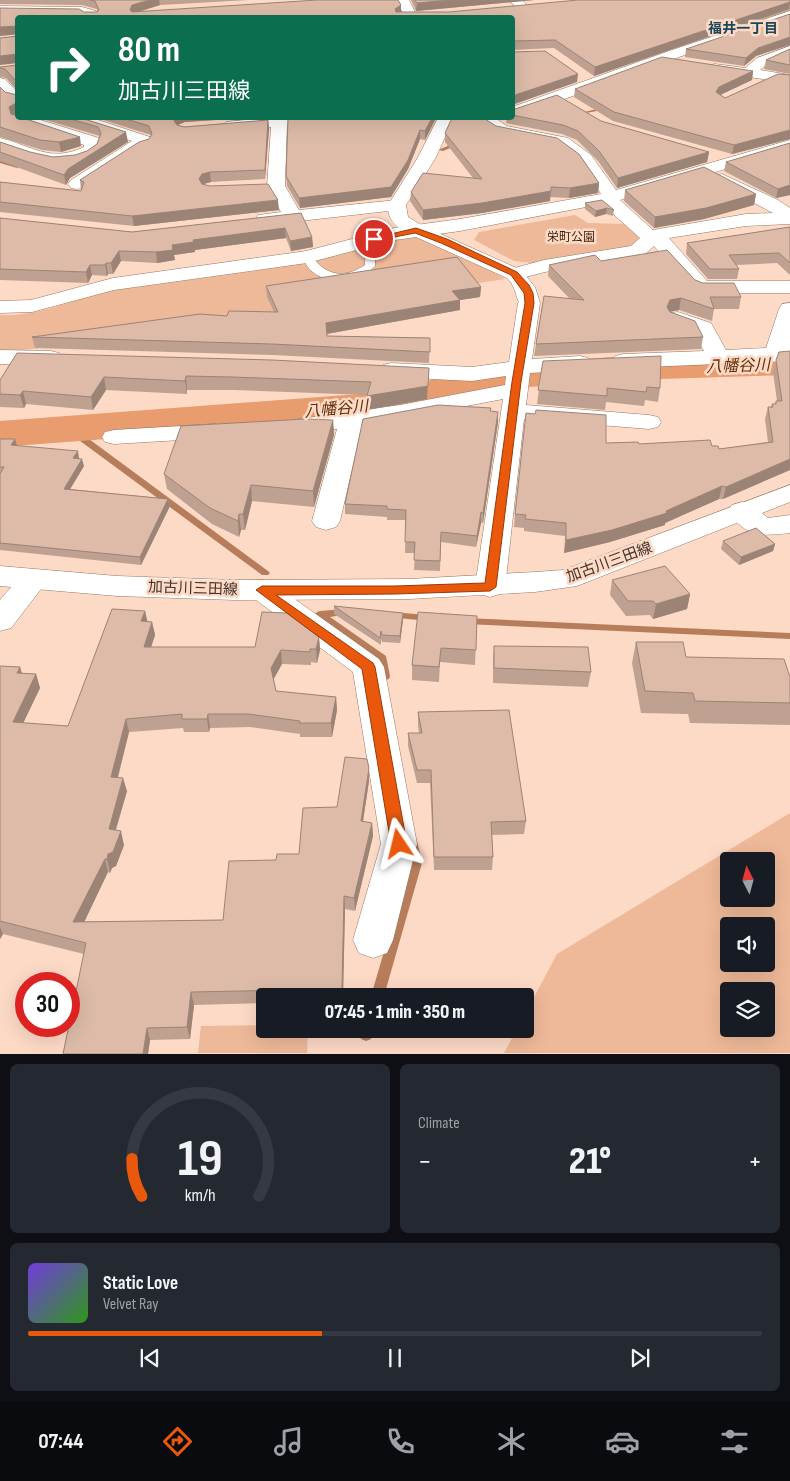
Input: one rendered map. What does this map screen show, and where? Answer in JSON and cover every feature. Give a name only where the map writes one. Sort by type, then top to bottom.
[{"type":"street","points":[[0,10],[89,15],[96,0]]},
{"type":"street","points":[[403,0],[408,15]]},
{"type":"street","points":[[504,9],[523,5]]},
{"type":"street","points":[[515,113],[660,59],[790,15]]},
{"type":"street","points":[[748,73],[762,61],[790,50]]},
{"type":"street","points":[[660,59],[685,64]]},
{"type":"street","points":[[703,66],[790,79]]},
{"type":"street","points":[[580,76],[593,84]]},
{"type":"street","points":[[749,89],[774,77]]},
{"type":"street","points":[[556,97],[575,106]]},
{"type":"street","points":[[0,144],[50,160],[73,159],[92,150],[93,142],[26,120]]},
{"type":"street","points":[[76,184],[134,146],[144,142],[144,140],[84,120]]},
{"type":"street","points":[[213,127],[282,120],[276,186],[294,216]]},
{"type":"street","points":[[445,120],[426,159],[396,205],[399,219],[416,230],[514,274],[525,285],[529,293],[490,587]]},
{"type":"street","points":[[485,120],[502,130],[562,141],[570,145],[587,160],[609,198],[646,234],[654,236],[746,220],[790,216]]},
{"type":"street","points":[[0,307],[32,306],[113,284],[307,257],[416,230],[468,224],[609,198],[707,163],[733,162],[790,146]]},
{"type":"street","points":[[78,157],[105,164]]},
{"type":"street","points":[[707,163],[790,216]]},
{"type":"street","points":[[258,187],[276,186]]},
{"type":"street","points":[[246,221],[396,205]]},
{"type":"street","points":[[514,274],[544,266],[637,251],[654,236]]},
{"type":"street","points":[[654,236],[701,287],[790,287]]},
{"type":"street","points":[[269,427],[350,421],[404,413],[516,388],[719,357],[782,354],[790,309]]},
{"type":"street","points":[[678,318],[703,328],[719,357]]},
{"type":"street","points":[[0,357],[76,359]]},
{"type":"street","points":[[372,369],[472,374],[516,388],[649,422]]},
{"type":"street","points":[[326,521],[350,428],[350,421]]},
{"type":"street","points":[[114,438],[240,429]]},
{"type":"street","name":"加古川三田線","points":[[0,576],[33,580],[169,588],[262,590],[395,590],[490,587],[567,579],[790,493]]},
{"type":"street","points":[[742,511],[762,527],[790,524]]},
{"type":"street","points":[[0,620],[33,580]]},
{"type":"street","points":[[262,590],[368,667],[399,844],[374,940]]},
{"type":"lane","points":[[307,257],[317,271],[330,276],[363,272],[370,266],[371,240]]},
{"type":"green space","name":"栄町公園","points":[[575,215],[588,223],[626,224],[642,238],[626,249],[532,263],[514,261],[474,240],[479,232]]},
{"type":"green space","points":[[417,237],[489,268],[505,279],[80,343],[0,353],[0,315],[30,313],[103,292]]},
{"type":"green space","points":[[790,813],[790,1053],[504,1053],[512,1038],[534,1038],[534,997],[557,954],[720,855],[720,908],[775,908],[775,852],[726,852]]},
{"type":"green space","points":[[256,1025],[256,1038],[308,1038],[307,1053],[198,1053],[201,1026]]},
{"type":"building","points":[[90,0],[150,0],[132,5],[130,10],[132,12],[317,0],[398,0],[401,5],[395,9],[396,12],[449,12],[578,0],[790,0],[790,2],[595,67],[555,40],[515,41],[515,15],[15,15],[15,26],[0,27],[0,8],[79,9],[84,12],[97,12],[99,10],[95,1]]},
{"type":"building","points":[[415,0],[451,0],[417,3]]},
{"type":"building","points":[[790,14],[790,37],[758,48],[746,58],[686,49]]},
{"type":"building","points":[[15,36],[15,54],[0,56],[0,38]]},
{"type":"building","points":[[790,49],[790,65],[766,60]]},
{"type":"building","points":[[545,51],[578,74],[515,95],[515,52]]},
{"type":"building","points":[[662,57],[753,71],[719,87],[716,92],[725,98],[778,74],[790,75],[790,130],[734,145],[614,112],[575,89]]},
{"type":"building","points":[[15,65],[15,80],[5,69],[0,67]]},
{"type":"building","points":[[0,87],[5,92],[15,94],[15,104],[9,107],[11,114],[15,115],[15,120],[29,120],[80,137],[59,142],[40,140],[0,127]]},
{"type":"building","points":[[557,95],[601,121],[709,152],[618,178],[599,151],[578,131],[563,125],[515,116],[515,109]]},
{"type":"building","points":[[74,120],[87,120],[126,132],[68,169],[64,175],[0,152],[0,142],[53,157],[75,155],[87,151],[97,144],[101,133],[98,127]]},
{"type":"building","points":[[130,120],[175,120],[177,125],[184,127],[268,120],[265,170],[210,172],[202,174],[199,179],[202,184],[210,186],[268,184],[278,200],[132,216],[0,202],[0,182],[81,191],[84,182],[80,180],[139,142],[149,139],[152,134],[149,126]]},
{"type":"building","points":[[288,120],[431,120],[425,131],[420,130],[408,160],[391,187],[299,198],[286,176]]},
{"type":"building","points":[[451,120],[487,120],[496,126],[557,138],[579,154],[599,183],[570,188],[551,187],[551,191],[482,203],[423,210],[411,192],[423,173],[482,179],[445,133]]},
{"type":"building","points":[[790,143],[790,185],[778,189],[726,162]]},
{"type":"building","points":[[704,167],[756,194],[706,208],[655,217],[625,190]]},
{"type":"building","points":[[602,200],[614,210],[607,208],[596,211],[585,203]]},
{"type":"building","points":[[301,213],[312,237],[290,241],[285,228],[193,240],[194,242],[172,245],[173,250],[156,252],[119,251],[111,263],[90,265],[86,272],[0,269],[0,218],[132,232]]},
{"type":"building","points":[[790,227],[790,263],[779,253],[729,255],[739,269],[710,269],[687,243]]},
{"type":"building","points":[[667,250],[695,280],[703,283],[734,283],[741,297],[710,297],[714,309],[681,298],[670,300],[667,307],[670,312],[695,321],[703,337],[536,344],[544,296],[584,300],[549,265],[595,255],[601,261]]},
{"type":"building","points":[[457,257],[481,287],[452,291],[460,300],[326,323],[327,336],[430,338],[430,352],[272,344],[32,337],[200,314],[227,316],[229,311],[278,312],[266,286]]},
{"type":"building","points":[[790,351],[790,459],[726,487],[722,486],[666,511],[667,513],[612,530],[566,540],[566,523],[525,519],[526,515],[515,514],[526,413],[535,414],[536,410],[606,415],[606,443],[638,442],[639,444],[710,440],[712,446],[718,446],[719,449],[773,442],[768,407],[773,407],[772,404],[776,404],[776,401],[782,401],[776,360],[779,352]]},
{"type":"building","points":[[17,353],[272,360],[429,368],[428,386],[367,396],[371,382],[186,376],[185,381],[104,377],[91,397],[23,391],[20,395],[0,394],[0,380]]},
{"type":"building","points":[[661,356],[660,388],[647,387],[646,392],[607,388],[607,396],[538,390],[543,361]]},
{"type":"building","points":[[438,405],[491,408],[490,411],[498,412],[483,513],[481,512],[477,536],[441,532],[440,561],[414,560],[415,542],[405,542],[406,510],[387,509],[387,506],[345,504],[363,419]]},
{"type":"building","points":[[305,419],[333,420],[313,491],[251,485],[243,514],[239,514],[238,521],[210,508],[164,474],[181,426]]},
{"type":"building","points":[[0,439],[15,439],[11,445],[78,451],[73,458],[82,459],[64,489],[168,499],[140,557],[0,543],[0,474],[4,467],[0,467]]},
{"type":"building","points":[[756,528],[775,544],[741,557],[723,541]]},
{"type":"building","points":[[665,566],[690,594],[656,604],[653,601],[628,601],[612,580]]},
{"type":"building","points":[[334,606],[403,613],[400,636],[382,635],[381,631],[380,638]]},
{"type":"building","points":[[112,609],[145,611],[141,621],[152,622],[144,647],[255,647],[262,612],[287,613],[319,637],[316,649],[310,649],[310,652],[281,650],[271,668],[276,691],[336,697],[331,723],[299,723],[300,721],[248,714],[208,714],[207,719],[182,719],[182,714],[126,719],[111,777],[123,778],[109,829],[121,831],[113,852],[108,854],[107,859],[105,859],[73,922],[223,920],[229,861],[276,860],[277,854],[299,854],[303,808],[337,807],[345,757],[367,759],[369,768],[361,821],[372,823],[354,898],[344,896],[342,988],[256,988],[256,991],[191,992],[187,1027],[147,1028],[143,1054],[63,1054],[67,1037],[80,1037],[80,972],[86,943],[0,921],[0,666],[20,667],[17,673],[36,674],[13,722],[68,726]]},
{"type":"building","points":[[418,612],[477,616],[476,650],[441,648],[439,667],[412,665]]},
{"type":"building","points":[[636,642],[683,642],[686,657],[784,659],[790,677],[790,703],[695,701],[693,693],[645,691]]},
{"type":"building","points":[[494,646],[588,647],[591,672],[494,668]]},
{"type":"building","points":[[509,710],[526,821],[491,822],[493,857],[434,857],[431,770],[417,770],[408,733],[422,733],[418,712]]},
{"type":"waterway","points":[[586,112],[606,108]]},
{"type":"waterway","points":[[441,150],[459,143]]},
{"type":"waterway","points":[[0,161],[17,166]]},
{"type":"waterway","name":"八幡谷川","points":[[0,434],[372,406],[500,377],[628,368],[790,363]]},
{"type":"waterway","points":[[71,430],[265,573]]},
{"type":"waterway","points":[[345,612],[320,614],[382,659],[385,676]]},
{"type":"waterway","points":[[391,615],[428,618]]},
{"type":"waterway","points":[[466,621],[790,636]]},
{"type":"waterway","points":[[379,988],[416,863],[413,845]]},
{"type":"district","name":"福井一丁目","points":[[743,28]]},
{"type":"route","points":[[374,239],[416,230],[483,258],[514,274],[525,285],[529,293],[490,587],[395,590],[262,590],[368,667],[399,844]]}]
